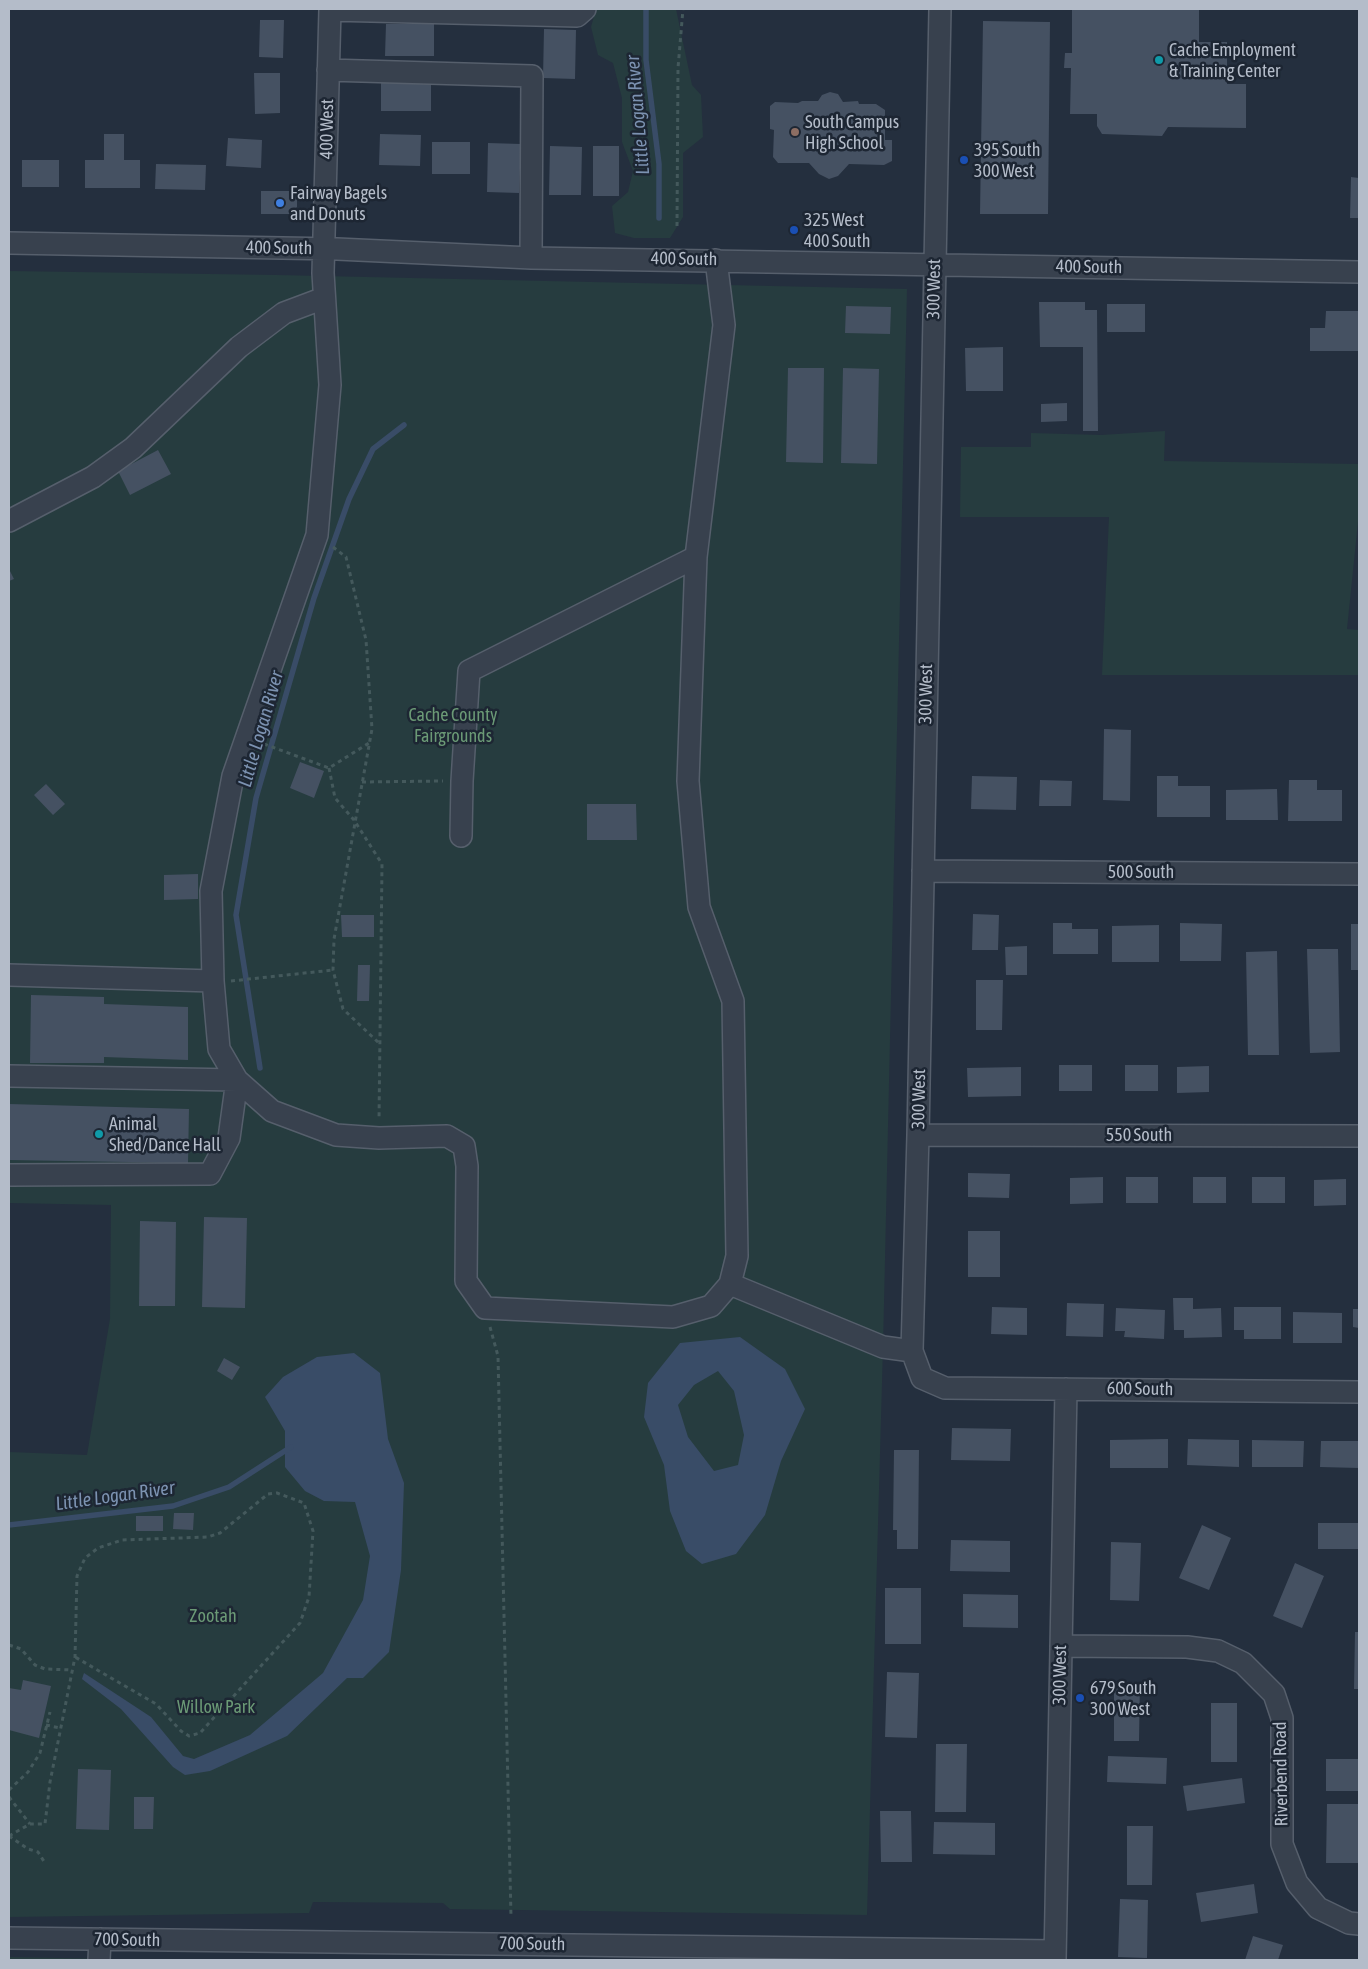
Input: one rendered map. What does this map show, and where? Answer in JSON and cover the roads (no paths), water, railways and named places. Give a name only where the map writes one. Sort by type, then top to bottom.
[{"type":"street","points":[[330,10],[577,16],[585,9]]},
{"type":"street","name":"300 West","points":[[922,1378],[912,1351],[940,9]]},
{"type":"street","name":"400 West","points":[[330,10],[324,249],[324,298],[330,385],[317,535],[233,776],[211,891],[221,981],[219,1049],[237,1080],[272,1111],[336,1135],[379,1138],[447,1136],[464,1146],[467,1166],[466,1280],[485,1308],[673,1318],[711,1306],[730,1284]]},
{"type":"street","points":[[328,70],[532,76],[531,258]]},
{"type":"street","name":"400 South","points":[[9,243],[324,249],[531,258],[1359,272]]},
{"type":"street","points":[[716,260],[724,325],[696,557],[688,781],[699,907],[733,1001],[737,1256],[730,1284],[883,1347],[912,1351]]},
{"type":"street","points":[[9,521],[93,477],[133,448],[239,347],[284,313],[324,298]]},
{"type":"street","points":[[461,836],[462,781],[469,672],[696,557]]},
{"type":"street","name":"500 South","points":[[923,871],[1359,874]]},
{"type":"street","points":[[9,975],[221,981]]},
{"type":"street","points":[[9,1076],[237,1080],[229,1138],[210,1174],[9,1175]]},
{"type":"street","name":"550 South","points":[[918,1135],[1359,1136]]},
{"type":"street","name":"600 South","points":[[922,1378],[945,1388],[1359,1392]]},
{"type":"street","name":"300 West","points":[[1055,1955],[1066,1389]]},
{"type":"street","name":"Riverbend Road","points":[[1061,1646],[1187,1647],[1218,1651],[1243,1662],[1274,1694],[1282,1718],[1282,1844],[1297,1883],[1318,1908],[1350,1923],[1359,1924]]},
{"type":"street","name":"700 South","points":[[9,1938],[99,1950],[1055,1955]]},
{"type":"water","points":[[740,1337],[785,1369],[805,1409],[781,1461],[765,1515],[736,1554],[702,1564],[686,1551],[670,1511],[664,1465],[644,1417],[648,1383],[680,1343]],"holes":[[[718,1371],[734,1391],[744,1435],[738,1465],[714,1471],[688,1437],[678,1405],[694,1385]]]},
{"type":"water","points":[[354,1353],[380,1373],[388,1439],[404,1483],[401,1570],[389,1652],[363,1678],[347,1678],[287,1736],[210,1771],[185,1775],[173,1767],[121,1709],[82,1679],[84,1673],[151,1717],[183,1756],[194,1759],[250,1735],[323,1673],[363,1600],[370,1556],[355,1502],[324,1501],[305,1491],[285,1467],[285,1431],[265,1397],[283,1377],[317,1357]]},
{"type":"waterway","name":"Little Logan River","points":[[646,9],[646,60],[659,164],[659,218]]},
{"type":"waterway","name":"Little Logan River","points":[[260,1068],[236,915],[256,798],[314,598],[349,499],[373,449],[404,425]]},
{"type":"waterway","name":"Little Logan River","points":[[9,1525],[173,1506],[229,1487],[291,1447]]},
{"type":"place","name":"Cache Employment & Training Center","points":[[1159,60]]},
{"type":"place","name":"South Campus High School","points":[[795,132]]},
{"type":"place","name":"395 South 300 West","points":[[964,160]]},
{"type":"place","name":"Fairway Bagels and Donuts","points":[[280,203]]},
{"type":"place","name":"325 West 400 South","points":[[794,230]]},
{"type":"place","name":"Animal Shed/Dance Hall","points":[[99,1134]]},
{"type":"place","name":"679 South 300 West","points":[[1080,1698]]},
{"type":"park label","name":"Cache County Fairgrounds","points":[[453,725]]},
{"type":"park label","name":"Zootah","points":[[213,1616]]},
{"type":"park label","name":"Willow Park","points":[[216,1707]]}]
